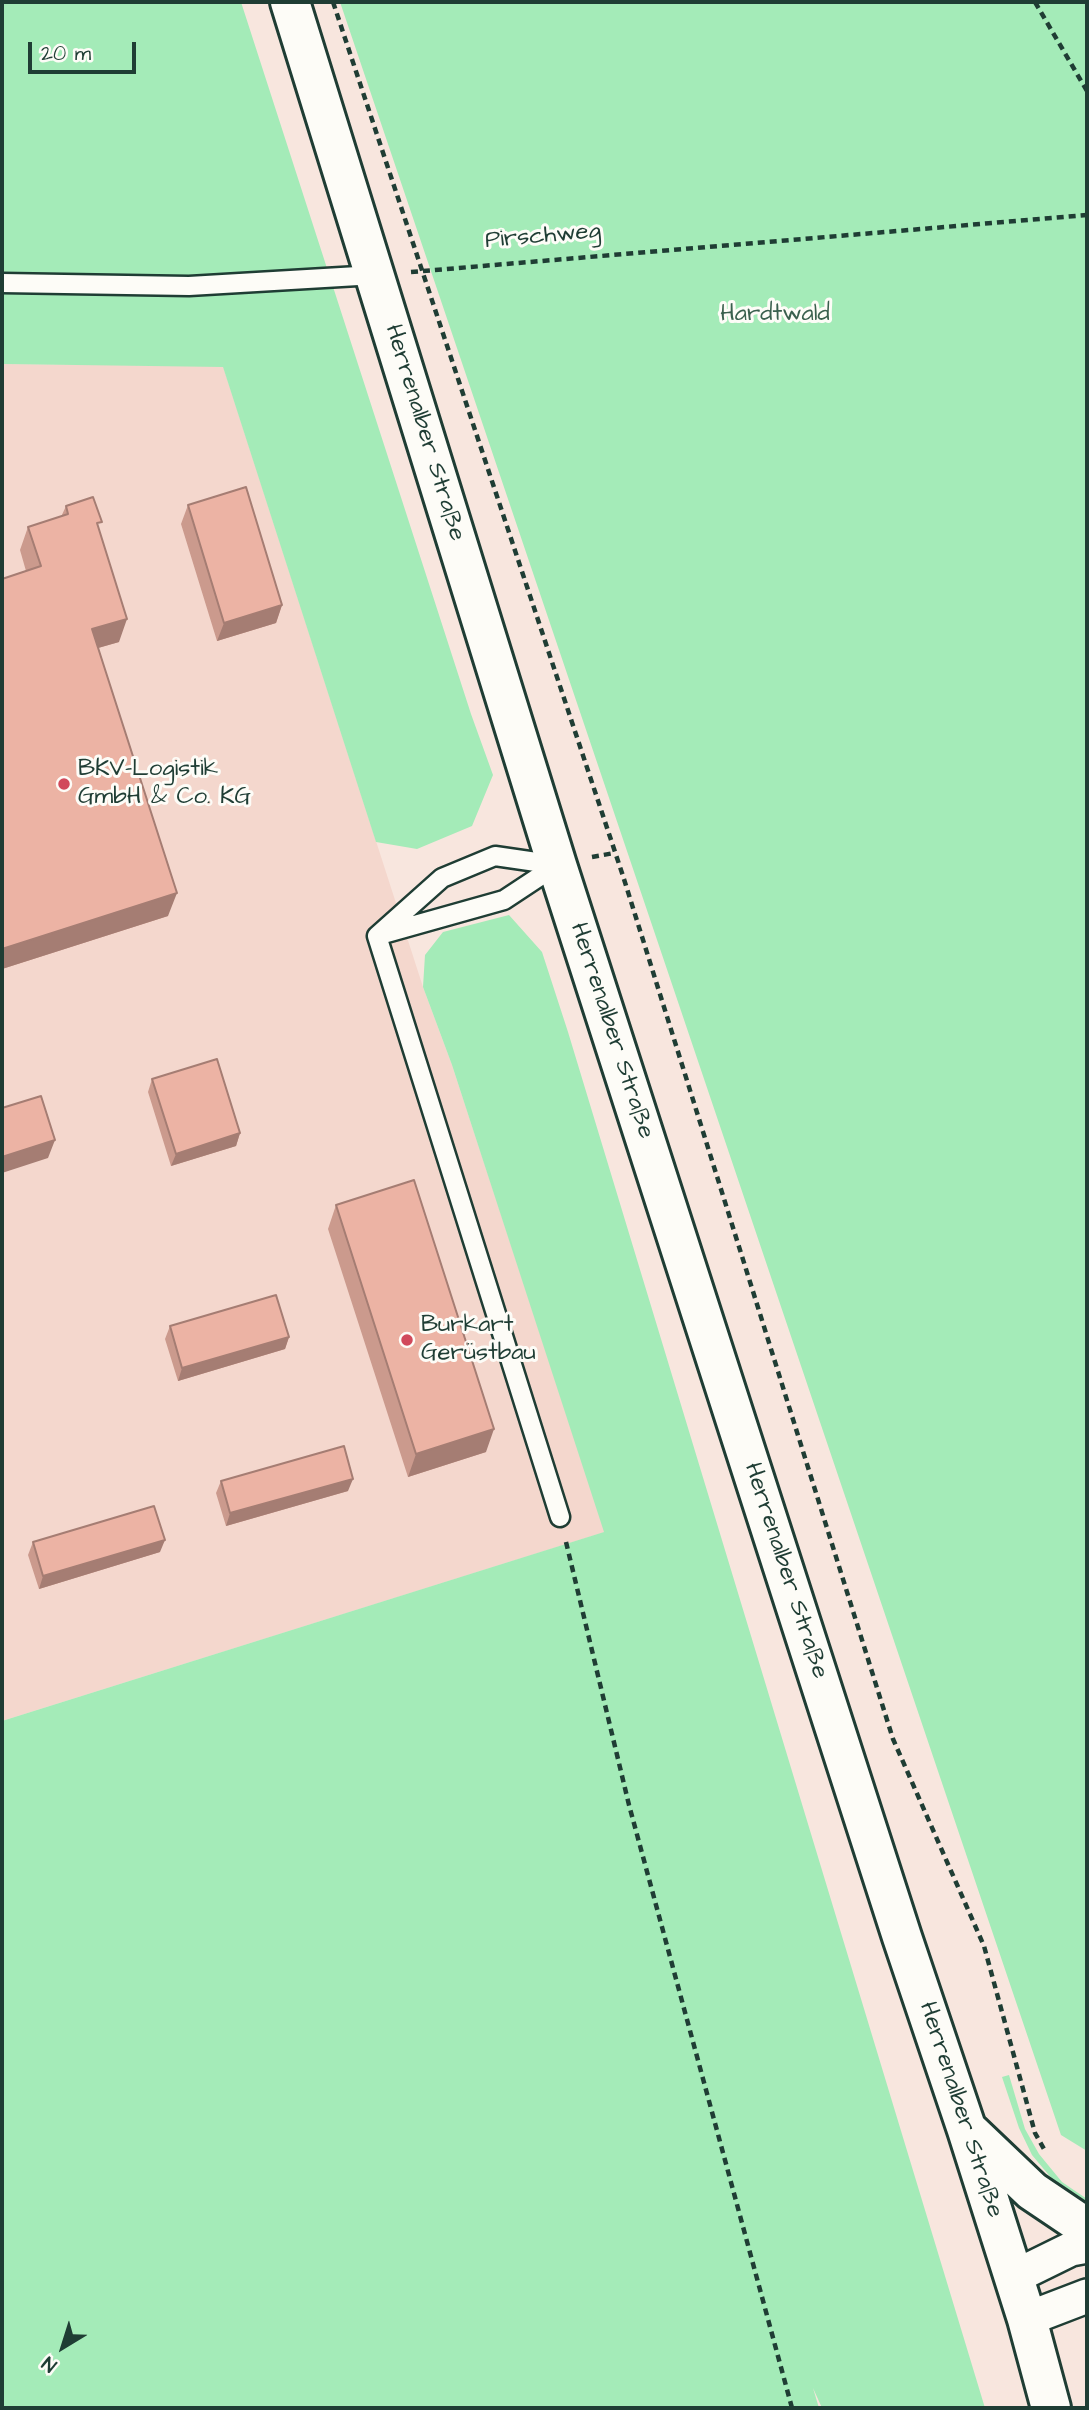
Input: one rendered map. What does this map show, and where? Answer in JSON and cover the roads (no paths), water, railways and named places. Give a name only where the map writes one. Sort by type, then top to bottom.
[{"type":"main road","name":"Herrenalber Straße","points":[[290,2],[557,864],[902,1937],[967,2130],[1027,2319],[1052,2408]]},
{"type":"main road","points":[[967,2130],[1032,2191],[1087,2228]]},
{"type":"street","points":[[1014,2277],[1060,2254],[1087,2246]]},
{"type":"street","points":[[1027,2319],[1087,2296]]},
{"type":"lane","points":[[2,283],[189,286],[375,275]]},
{"type":"lane","points":[[377,936],[442,878],[495,856],[557,864]]},
{"type":"lane","points":[[377,936],[503,900],[557,864]]},
{"type":"lane","points":[[377,936],[560,1517]]},
{"type":"place","name":"BKV-Logistik GmbH & Co. KG","points":[[64,784]]},
{"type":"place","name":"Burkart Gerüstbau","points":[[407,1340]]},
{"type":"park label","name":"Hardtwald","points":[[775,315]]}]
